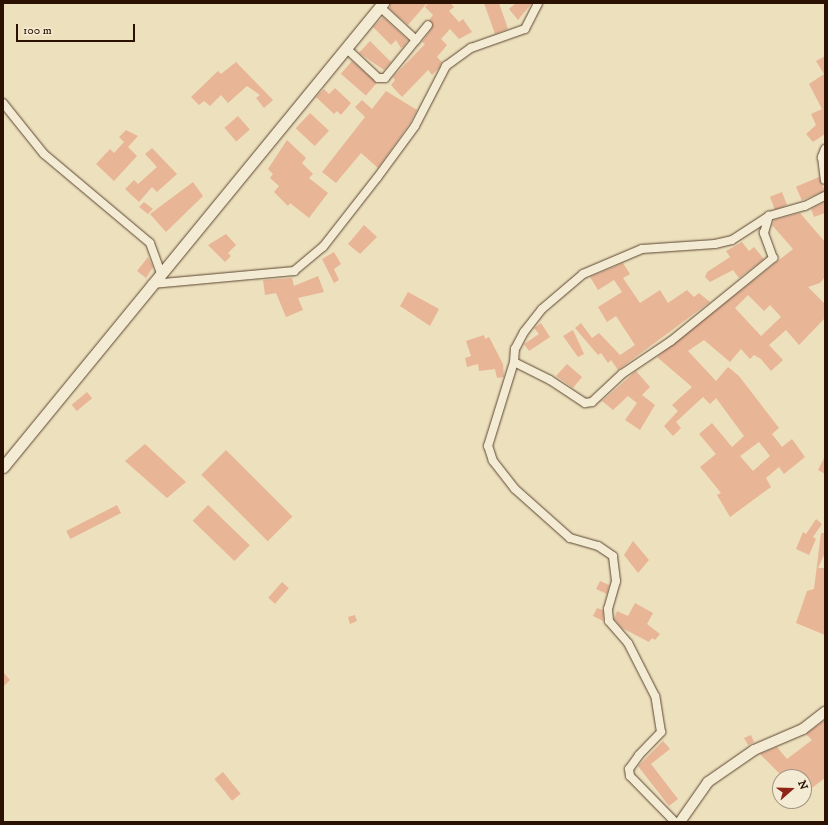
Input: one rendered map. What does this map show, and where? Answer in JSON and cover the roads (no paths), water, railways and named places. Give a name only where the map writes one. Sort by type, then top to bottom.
[{"type":"main road","points":[[3,468],[161,273],[382,5]]},
{"type":"street","points":[[152,284],[294,271],[323,247],[377,178],[415,126],[446,66],[471,48],[524,29],[538,3]]},
{"type":"street","points":[[382,5],[416,40]]},
{"type":"street","points":[[347,49],[382,79],[388,76],[428,25]]},
{"type":"street","points":[[3,103],[44,154],[150,243],[161,273]]},
{"type":"street","points":[[825,149],[822,158],[825,180]]},
{"type":"street","points":[[675,822],[630,776],[629,769],[661,732],[655,696],[628,643],[609,622],[608,609],[616,581],[613,556],[564,533],[515,489],[493,461],[488,446],[521,338],[542,308],[583,274],[642,249],[715,244],[732,240],[769,216],[805,206],[825,196]]},
{"type":"street","points":[[514,362],[550,380],[585,403],[592,402],[622,374],[671,341],[774,258],[764,233],[769,216]]},
{"type":"street","points":[[680,822],[708,782],[754,750],[803,729],[825,712]]}]
